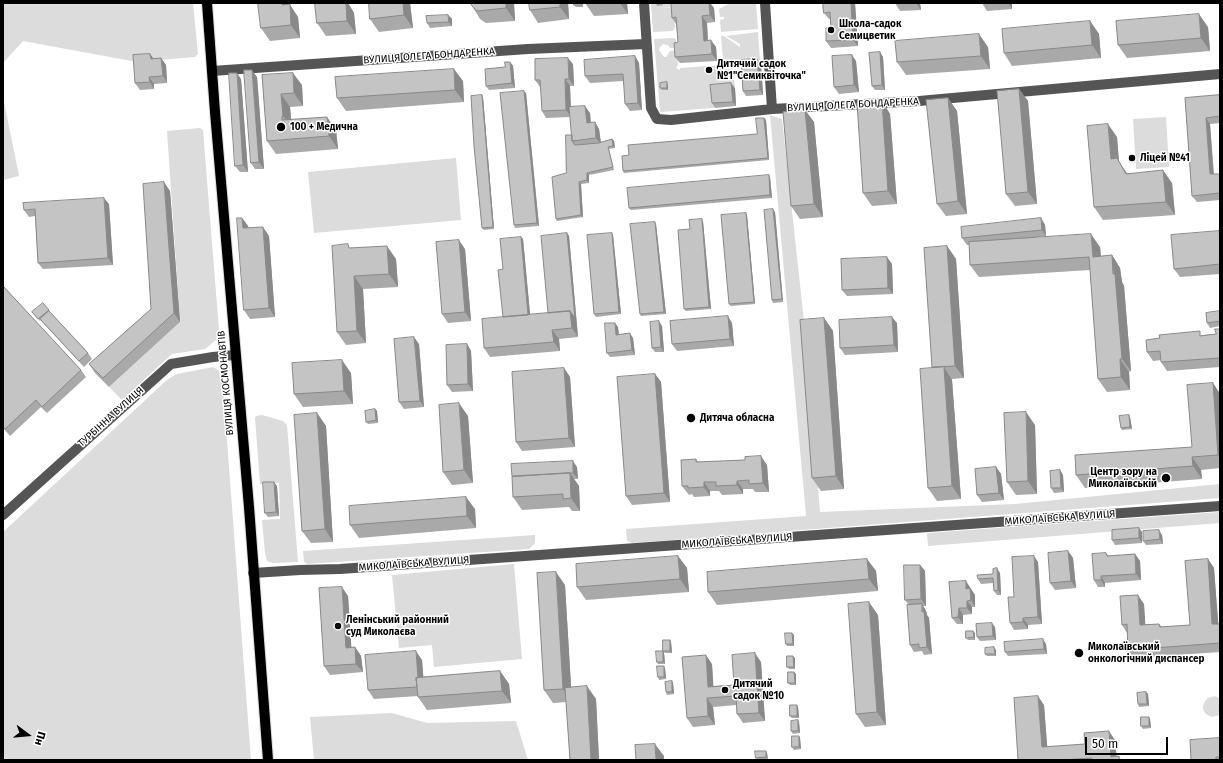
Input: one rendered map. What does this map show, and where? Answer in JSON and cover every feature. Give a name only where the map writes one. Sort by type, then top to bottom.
[{"type":"main road","name":"ВУЛИЦЯ КОСМОНАВТІВ","points":[[207,3],[268,760]]},
{"type":"street","name":"ВУЛИЦЯ ОЛЕГА БОНДАРЕНКА","points":[[644,3],[651,108],[657,118],[671,120],[772,109],[919,102],[1220,74]]},
{"type":"street","points":[[765,3],[772,109]]},
{"type":"street","name":"ВУЛИЦЯ ОЛЕГА БОНДАРЕНКА","points":[[212,71],[528,49],[646,44]]},
{"type":"street","name":"ТУРБІННА ВУЛИЦЯ","points":[[3,515],[171,364],[236,355]]},
{"type":"street","name":"МИКОЛАЇВСЬКА ВУЛИЦЯ","points":[[253,573],[347,569],[481,560],[1220,506]]},
{"type":"shaded area","points":[[3,3],[193,3],[198,54],[195,57],[137,62],[23,41],[4,62],[3,70]]},
{"type":"shaded area","points":[[651,3],[681,3],[681,8],[677,7],[661,8],[673,8],[675,27],[673,31],[653,32]]},
{"type":"shaded area","points":[[727,3],[756,3],[758,29],[721,32],[720,20],[724,19],[724,17],[720,17],[719,9],[728,4]]},
{"type":"shaded area","points":[[758,32],[760,60],[726,62],[723,60],[721,36],[724,36],[740,47],[740,44],[726,36]]},
{"type":"shaded area","points":[[654,39],[676,39],[676,48],[670,48],[668,45],[663,44],[659,50],[664,57],[666,57],[670,51],[677,50],[678,65],[676,68],[680,70],[680,68],[722,65],[727,69],[732,68],[735,87],[713,89],[714,108],[660,112]]},
{"type":"shaded area","points":[[3,97],[19,176],[3,180]]},
{"type":"shaded area","points":[[770,115],[782,119],[808,358],[820,512],[1015,504],[1220,484],[1220,498],[632,543],[627,541],[626,529],[806,516]]},
{"type":"shaded area","points":[[1166,117],[1169,167],[1136,169],[1133,119]]},
{"type":"shaded area","points":[[200,128],[203,130],[219,330],[217,339],[205,349],[172,354],[122,400],[109,387],[180,322],[167,131]]},
{"type":"shaded area","points":[[456,158],[461,220],[314,233],[308,172]]},
{"type":"shaded area","points":[[213,367],[222,374],[251,760],[3,760],[3,532],[168,379],[177,374]]},
{"type":"shaded area","points":[[262,415],[283,421],[287,425],[298,562],[273,563],[267,561],[265,553],[262,520],[280,519],[279,483],[260,484],[255,418],[256,416]]},
{"type":"shaded area","points":[[1220,512],[1220,523],[928,546],[927,533]]},
{"type":"shaded area","points":[[535,535],[535,543],[529,549],[307,564],[304,562],[303,551]]},
{"type":"shaded area","points":[[514,564],[522,659],[434,667],[432,645],[399,648],[392,575]]},
{"type":"shaded area","points":[[1215,696],[1220,699],[1220,715],[1212,717],[1204,712],[1203,706],[1208,698]]},
{"type":"shaded area","points":[[392,713],[427,723],[516,721],[528,760],[314,760],[310,717]]},
{"type":"building","points":[[258,3],[282,3],[282,5],[290,4],[291,25],[261,28]]},
{"type":"building","points":[[315,3],[346,3],[347,21],[317,23]]},
{"type":"building","points":[[369,3],[403,3],[404,15],[370,19]]},
{"type":"building","points":[[471,3],[506,3],[506,8],[477,11]]},
{"type":"building","points":[[529,3],[560,3],[560,7],[530,10]]},
{"type":"building","points":[[574,3],[582,3],[582,5],[574,5]]},
{"type":"building","points":[[709,3],[710,15],[702,16],[704,41],[711,40],[712,54],[675,57],[674,43],[678,42],[676,17],[672,18],[671,4]]},
{"type":"building","points":[[823,3],[851,3],[853,40],[826,41],[826,28],[831,28],[830,12],[824,13]]},
{"type":"building","points":[[1199,14],[1201,38],[1118,45],[1116,21]]},
{"type":"building","points":[[448,15],[449,22],[427,23],[426,16]]},
{"type":"building","points":[[1090,21],[1092,45],[1004,53],[1002,29]]},
{"type":"building","points":[[979,34],[981,56],[897,62],[895,41]]},
{"type":"building","points":[[880,52],[882,85],[872,86],[869,53]]},
{"type":"building","points":[[150,54],[151,59],[161,58],[163,76],[149,77],[150,82],[135,83],[133,55]]},
{"type":"building","points":[[852,55],[854,85],[834,87],[832,56]]},
{"type":"building","points":[[635,56],[638,103],[625,104],[623,74],[585,76],[584,60]]},
{"type":"building","points":[[568,58],[569,79],[565,79],[566,110],[542,111],[540,80],[535,80],[535,59]]},
{"type":"building","points":[[757,59],[760,90],[743,91],[741,60]]},
{"type":"building","points":[[505,62],[510,62],[512,83],[486,86],[485,69],[505,67]]},
{"type":"building","points":[[454,69],[455,90],[337,98],[335,77]]},
{"type":"building","points":[[244,70],[252,70],[259,162],[251,163]]},
{"type":"building","points":[[229,73],[237,73],[243,165],[235,166]]},
{"type":"building","points":[[293,73],[294,93],[281,94],[282,120],[327,117],[329,136],[267,141],[262,75]]},
{"type":"building","points":[[667,82],[667,88],[660,88],[660,83]]},
{"type":"building","points":[[731,83],[733,102],[712,103],[710,85]]},
{"type":"building","points":[[1019,89],[1028,192],[1006,194],[997,91]]},
{"type":"building","points":[[524,91],[537,223],[514,225],[500,93]]},
{"type":"building","points":[[482,95],[493,227],[482,228],[471,96]]},
{"type":"building","points":[[1220,95],[1220,116],[1206,118],[1210,174],[1220,174],[1220,193],[1192,196],[1185,98]]},
{"type":"building","points":[[948,98],[958,201],[937,204],[926,100]]},
{"type":"building","points":[[882,101],[888,191],[863,193],[857,103]]},
{"type":"building","points":[[585,106],[587,123],[595,122],[596,138],[572,141],[569,107]]},
{"type":"building","points":[[805,110],[814,204],[791,206],[783,112]]},
{"type":"building","points":[[756,118],[764,118],[768,158],[623,171],[622,156],[629,155],[628,145],[757,134]]},
{"type":"building","points":[[1108,124],[1111,159],[1117,158],[1126,174],[1163,170],[1166,202],[1094,207],[1087,126]]},
{"type":"building","points":[[566,135],[572,135],[572,141],[575,145],[599,143],[612,139],[613,146],[608,147],[613,167],[587,173],[587,180],[579,182],[581,215],[556,219],[552,177],[566,173]]},
{"type":"building","points":[[769,175],[770,195],[629,208],[627,188]]},
{"type":"building","points":[[164,182],[174,313],[103,378],[89,364],[151,309],[143,184]]},
{"type":"building","points":[[104,198],[108,258],[38,263],[35,209],[24,210],[23,203]]},
{"type":"building","points":[[773,209],[782,299],[772,300],[764,210]]},
{"type":"building","points":[[746,213],[754,302],[729,304],[721,215]]},
{"type":"building","points":[[237,218],[242,218],[243,228],[263,227],[269,308],[244,310]]},
{"type":"building","points":[[1041,218],[1042,230],[962,238],[961,227]]},
{"type":"building","points":[[702,219],[709,307],[684,309],[678,230],[690,229],[689,220]]},
{"type":"building","points":[[655,222],[664,312],[640,314],[630,224]]},
{"type":"building","points":[[1219,231],[1220,264],[1174,269],[1171,235]]},
{"type":"building","points":[[567,233],[575,318],[570,311],[548,313],[541,236]]},
{"type":"building","points":[[612,233],[619,312],[594,314],[587,235]]},
{"type":"building","points":[[1091,234],[1093,257],[1112,255],[1122,359],[1120,359],[1121,377],[1098,379],[1089,257],[970,265],[969,242]]},
{"type":"building","points":[[521,237],[528,315],[503,317],[498,270],[503,269],[500,239]]},
{"type":"building","points":[[459,240],[465,312],[442,314],[436,242]]},
{"type":"building","points":[[348,244],[349,248],[387,246],[389,274],[354,276],[357,331],[337,332],[332,246]]},
{"type":"building","points":[[947,246],[955,366],[932,367],[924,248]]},
{"type":"building","points":[[887,257],[888,288],[842,290],[841,259]]},
{"type":"building","points":[[3,286],[81,370],[42,407],[36,400],[5,429],[3,427]]},
{"type":"building","points":[[43,303],[49,310],[38,319],[32,312]]},
{"type":"building","points":[[49,311],[88,353],[79,361],[40,319]]},
{"type":"building","points":[[570,311],[572,328],[552,330],[554,342],[484,348],[482,319]]},
{"type":"building","points":[[1220,311],[1220,321],[1207,323],[1206,313]]},
{"type":"building","points":[[728,316],[730,339],[672,344],[670,321]]},
{"type":"building","points":[[892,317],[894,345],[840,348],[839,320]]},
{"type":"building","points":[[824,318],[836,476],[812,478],[800,320]]},
{"type":"building","points":[[659,321],[661,347],[652,348],[650,322]]},
{"type":"building","points":[[605,323],[615,323],[616,335],[630,333],[632,350],[607,353]]},
{"type":"building","points":[[1215,329],[1220,329],[1220,358],[1161,362],[1160,351],[1147,352],[1146,340],[1160,338],[1159,335],[1200,331],[1200,336],[1216,334]]},
{"type":"building","points":[[414,337],[420,401],[399,402],[394,339]]},
{"type":"building","points":[[467,344],[468,384],[447,385],[446,345]]},
{"type":"building","points":[[342,360],[344,391],[294,394],[292,363]]},
{"type":"building","points":[[944,367],[952,486],[928,488],[920,369]]},
{"type":"building","points":[[564,368],[569,438],[516,442],[512,372]]},
{"type":"building","points":[[655,374],[664,493],[626,496],[617,377]]},
{"type":"building","points":[[1213,383],[1218,455],[1192,457],[1193,466],[1076,475],[1075,455],[1192,447],[1187,385]]},
{"type":"building","points":[[459,403],[464,470],[443,472],[439,405]]},
{"type":"building","points":[[375,409],[376,420],[366,422],[365,411]]},
{"type":"building","points":[[1026,412],[1028,481],[1007,482],[1004,413]]},
{"type":"building","points":[[317,413],[325,529],[302,531],[294,415]]},
{"type":"building","points":[[1129,415],[1130,427],[1121,428],[1119,416]]},
{"type":"building","points":[[761,456],[763,483],[749,484],[749,480],[737,481],[737,485],[716,486],[716,482],[704,482],[704,487],[688,488],[688,486],[682,486],[681,460],[696,459],[696,462],[745,460],[745,457]]},
{"type":"building","points":[[573,461],[573,473],[512,476],[511,464]]},
{"type":"building","points":[[996,467],[999,493],[977,495],[975,469]]},
{"type":"building","points":[[1060,470],[1061,488],[1051,488],[1050,471]]},
{"type":"building","points":[[570,473],[571,498],[563,499],[563,494],[513,497],[512,477]]},
{"type":"building","points":[[263,482],[274,482],[276,512],[265,513]]},
{"type":"building","points":[[466,497],[467,516],[350,525],[349,506]]},
{"type":"building","points":[[1139,528],[1139,538],[1112,540],[1112,530]]},
{"type":"building","points":[[1159,530],[1160,539],[1143,541],[1143,531]]},
{"type":"building","points":[[1068,551],[1071,581],[1050,583],[1048,553]]},
{"type":"building","points":[[1106,553],[1107,556],[1135,554],[1136,574],[1101,576],[1101,580],[1094,580],[1092,554]]},
{"type":"building","points":[[678,556],[680,579],[577,587],[576,564]]},
{"type":"building","points":[[1034,556],[1038,617],[1023,618],[1023,622],[1010,623],[1008,597],[1014,597],[1012,557]]},
{"type":"building","points":[[867,559],[869,579],[708,592],[707,572]]},
{"type":"building","points":[[1208,559],[1212,624],[1220,624],[1220,643],[1128,650],[1127,624],[1122,625],[1120,596],[1138,595],[1140,625],[1159,624],[1160,627],[1190,625],[1185,561]]},
{"type":"building","points":[[904,565],[920,565],[921,599],[905,600]]},
{"type":"building","points":[[997,568],[998,590],[994,591],[993,578],[978,579],[977,575],[993,574],[993,569]]},
{"type":"building","points":[[556,572],[563,689],[544,690],[537,573]]},
{"type":"building","points":[[966,581],[966,589],[970,588],[971,600],[967,601],[967,608],[959,608],[958,617],[952,618],[949,582]]},
{"type":"building","name":"Ленінський районний суд Миколаєва","points":[[342,587],[346,648],[355,647],[356,664],[324,666],[319,588]]},
{"type":"building","points":[[869,602],[877,712],[856,714],[848,604]]},
{"type":"building","points":[[922,604],[927,647],[919,648],[919,644],[910,645],[907,605]]},
{"type":"building","points":[[992,623],[993,636],[977,637],[976,624]]},
{"type":"building","points":[[966,631],[973,631],[974,637],[966,638]]},
{"type":"building","points":[[785,633],[792,633],[793,644],[786,644]]},
{"type":"building","points":[[1043,639],[1044,649],[1005,652],[1004,642]]},
{"type":"building","points":[[663,640],[670,640],[670,651],[663,651]]},
{"type":"building","points":[[994,647],[995,654],[985,654],[985,648]]},
{"type":"building","points":[[416,651],[418,678],[416,678],[417,687],[368,690],[365,655]]},
{"type":"building","points":[[656,651],[663,651],[663,662],[657,662]]},
{"type":"building","points":[[755,653],[759,713],[737,714],[736,696],[707,698],[708,716],[687,718],[682,657],[706,655],[708,687],[734,685],[732,655]]},
{"type":"building","points":[[787,656],[793,656],[794,667],[787,667]]},
{"type":"building","points":[[657,666],[664,666],[664,677],[658,677]]},
{"type":"building","points":[[500,671],[502,691],[418,697],[416,678]]},
{"type":"building","points":[[788,672],[794,672],[795,683],[788,683]]},
{"type":"building","points":[[672,681],[672,692],[666,692],[665,682]]},
{"type":"building","points":[[587,686],[591,760],[570,760],[565,688]]},
{"type":"building","points":[[1146,692],[1147,704],[1138,704],[1137,693]]},
{"type":"building","points":[[1038,696],[1042,747],[1085,744],[1084,733],[1109,731],[1111,757],[1119,756],[1119,760],[1092,760],[1092,758],[1018,760],[1014,698]]},
{"type":"building","points":[[790,705],[797,705],[797,716],[790,716]]},
{"type":"building","points":[[1141,717],[1149,717],[1149,726],[1141,726]]},
{"type":"building","points":[[798,720],[798,731],[791,731],[791,721]]},
{"type":"building","points":[[792,736],[799,736],[799,747],[792,747]]},
{"type":"building","points":[[1220,738],[1220,757],[1216,757],[1216,760],[1191,760],[1190,740]]},
{"type":"building","points":[[655,744],[656,760],[636,760],[635,745]]},
{"type":"building","points":[[755,751],[766,751],[766,757],[756,758]]},
{"type":"place","name":"Школа-садок Семицветик","points":[[831,30]]},
{"type":"place","name":"Дитячий садок №1\"Семиквіточка\"","points":[[709,70]]},
{"type":"place","name":"100 + Медична","points":[[281,127]]},
{"type":"place","name":"Ліцей №41","points":[[1132,158]]},
{"type":"place","name":"Дитяча обласна","points":[[691,418]]},
{"type":"place","name":"Центр зору на Миколаївській","points":[[1166,478]]},
{"type":"place","name":"Ленінський районний суд Миколаєва","points":[[338,626]]},
{"type":"place","name":"Миколаївський онкологічний диспансер","points":[[1079,653]]},
{"type":"place","name":"Дитячий садок №10","points":[[725,690]]}]
